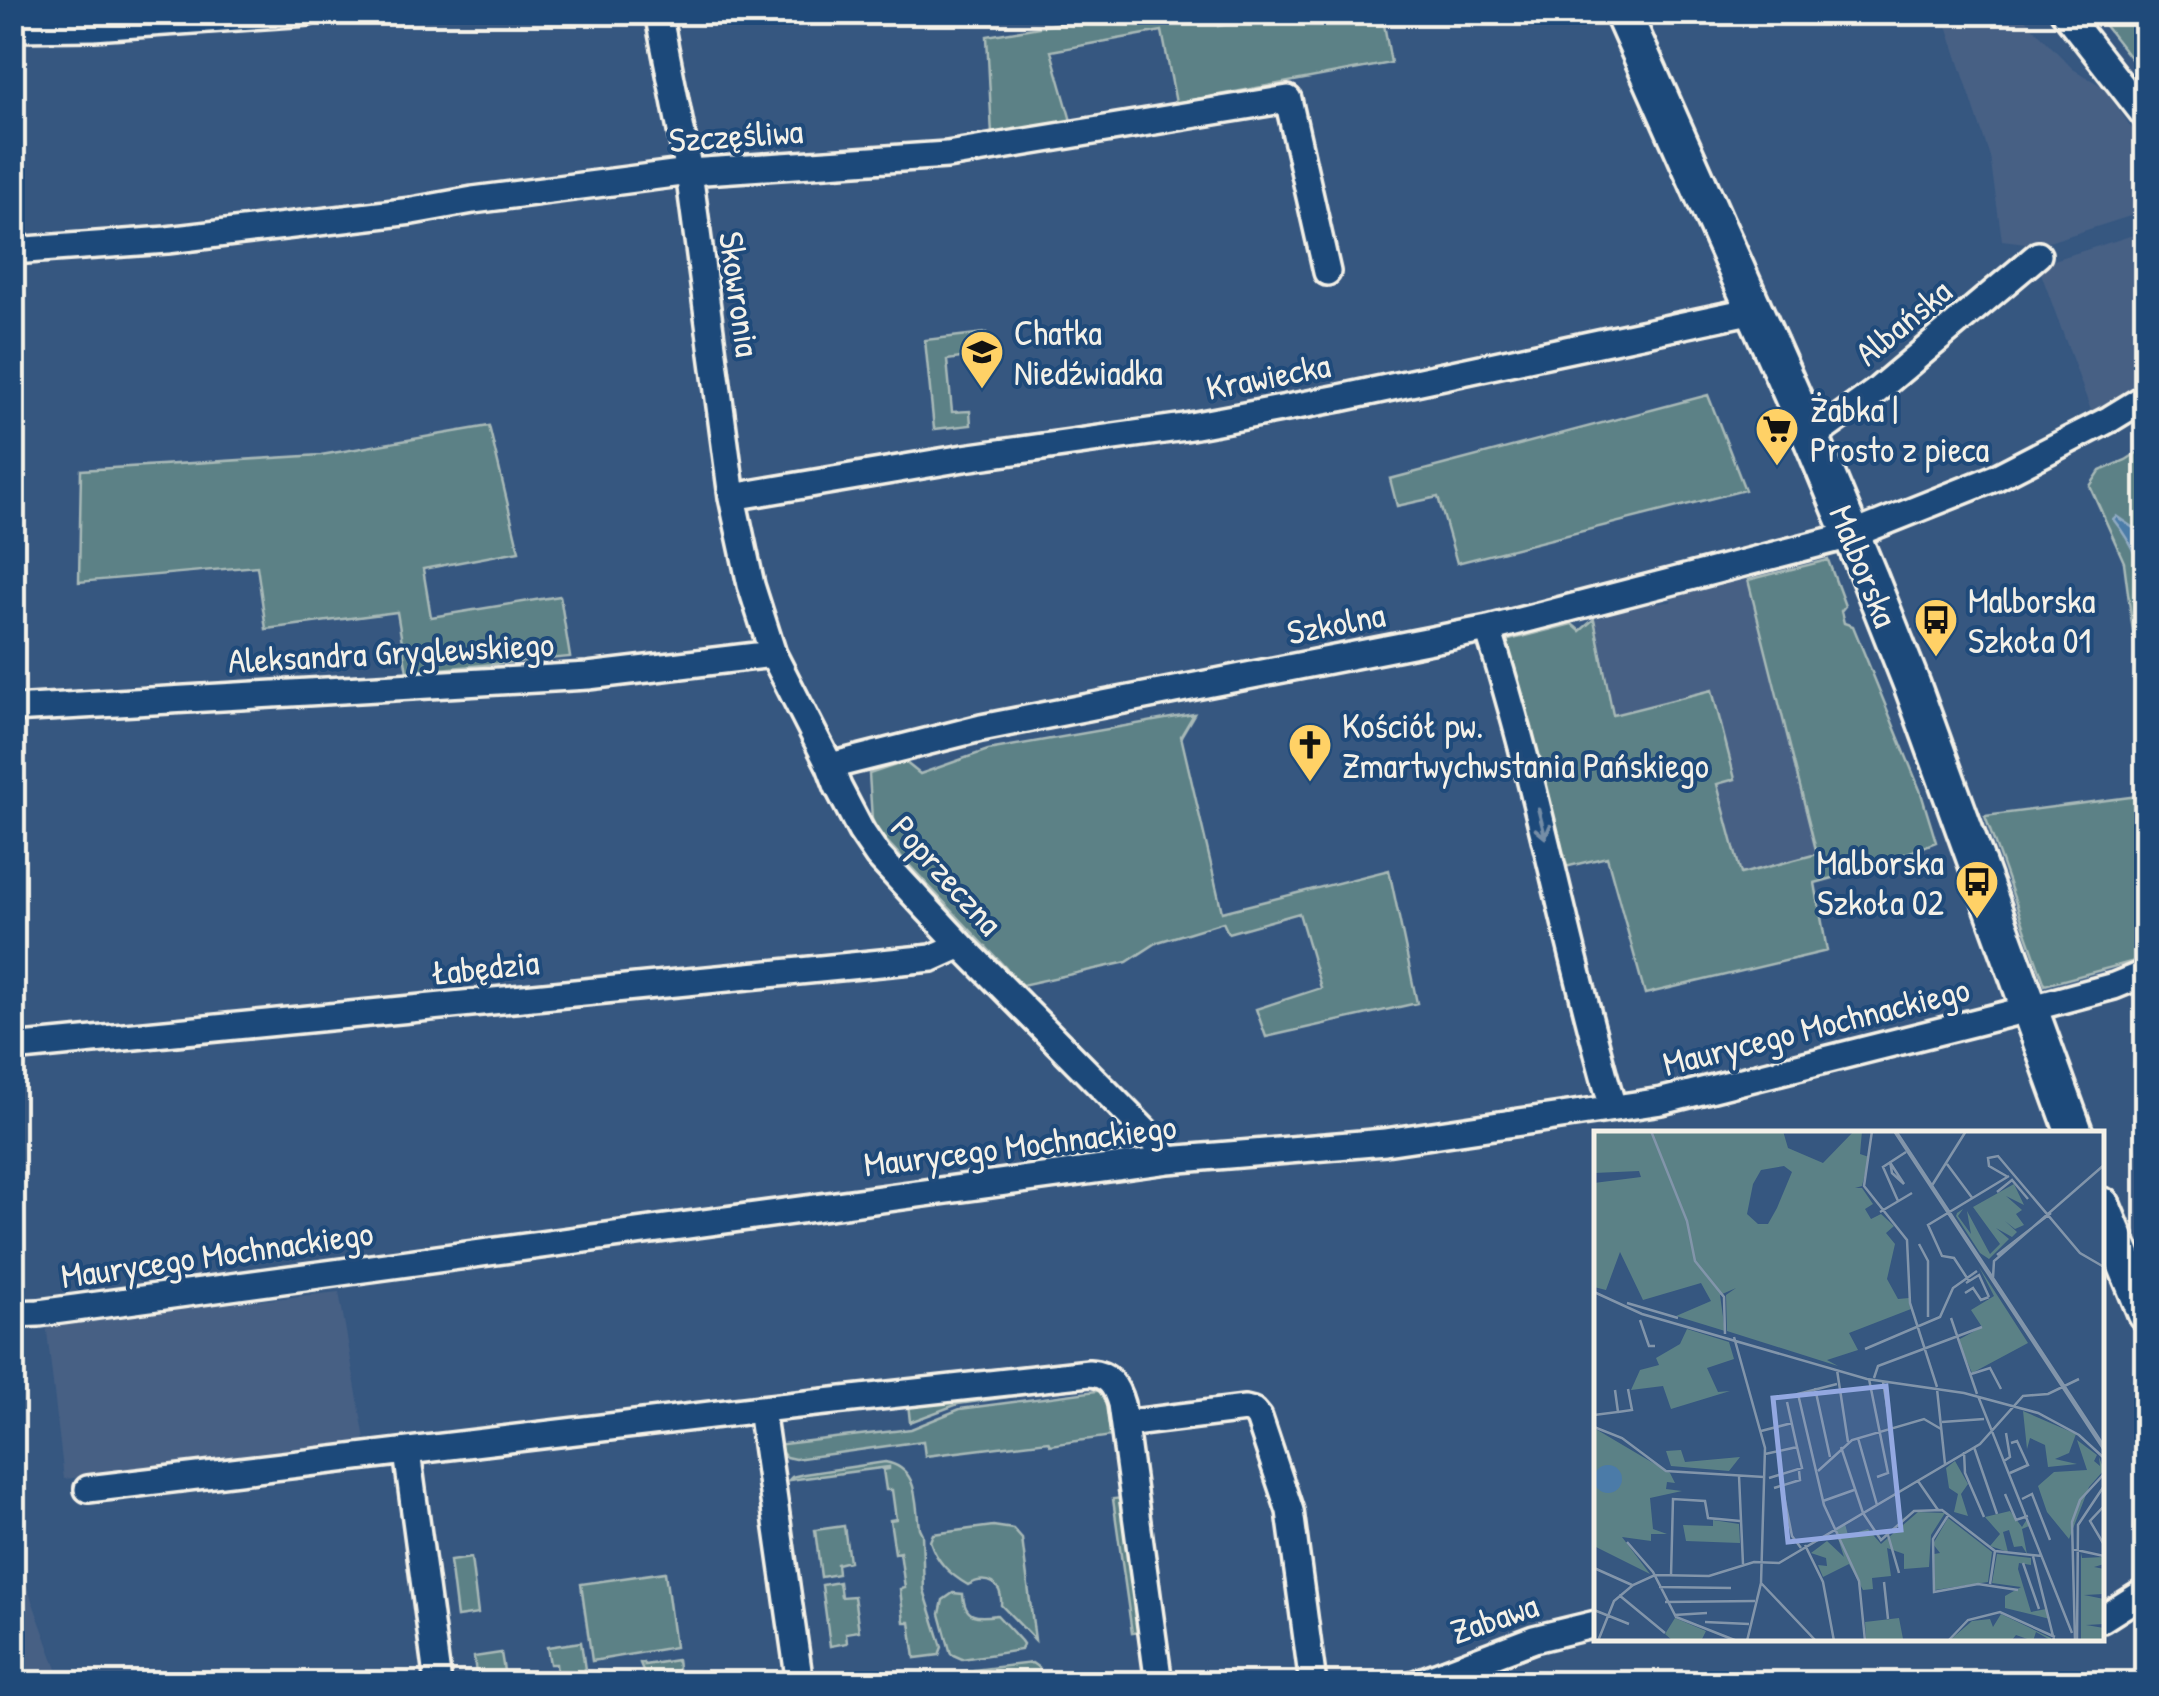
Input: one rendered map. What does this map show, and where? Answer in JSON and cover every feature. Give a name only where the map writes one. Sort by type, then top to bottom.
[{"type":"street","points":[[12,28],[93,27],[308,12]]},
{"type":"street","name":"Skowronia","points":[[658,12],[689,172],[732,497],[751,584]]},
{"type":"street","name":"Malborska","points":[[1622,12],[1852,535],[1912,684],[2073,1131]]},
{"type":"street","points":[[2064,12],[2146,117]]},
{"type":"street","name":"Szczęśliwa","points":[[12,252],[151,242],[689,172],[947,155],[1288,99],[1327,272]]},
{"type":"street","name":"Albańska","points":[[1813,442],[2038,255]]},
{"type":"street","name":"Krawiecka","points":[[732,497],[964,458],[1185,427],[1754,310]]},
{"type":"street","name":"Szkolna","points":[[830,766],[981,728],[1488,629],[1852,535],[1995,478],[2146,397]]},
{"type":"street","name":"Poprzeczna","points":[[751,584],[773,654],[846,804],[878,856],[1152,1138],[1168,1160]]},
{"type":"street","points":[[1488,629],[1510,697],[1613,1108]]},
{"type":"street","name":"Aleksandra Gryglewskiego","points":[[12,709],[588,676],[773,654]]},
{"type":"street","name":"Łabędzia","points":[[12,1048],[932,958],[960,944]]},
{"type":"street","name":"Maurycego Mochnackiego","points":[[12,1314],[1168,1160],[1385,1142],[1662,1101],[2028,1009],[2114,986],[2146,973]]},
{"type":"street","points":[[2104,1211],[2146,1313]]},
{"type":"street","points":[[88,1489],[761,1409],[1098,1374],[1116,1388],[1124,1424],[1159,1684]]},
{"type":"street","points":[[761,1409],[800,1684]]},
{"type":"street","points":[[1124,1424],[1254,1411],[1290,1511],[1313,1684]]},
{"type":"street","points":[[407,1452],[438,1684]]},
{"type":"street","points":[[2104,1618],[2146,1592]]},
{"type":"street","name":"Zabawa","points":[[1415,1684],[1534,1639],[1594,1624]]},
{"type":"shaded area","points":[[1943,13],[2019,13],[2073,69],[2103,87],[2146,149],[2146,211],[2027,249],[2026,243],[2002,240],[1990,157]]},
{"type":"shaded area","points":[[2146,231],[2146,381],[2093,416],[2038,265]]},
{"type":"shaded area","points":[[2116,516],[2146,531],[2146,604],[2137,559],[2113,519]]},
{"type":"shaded area","points":[[1828,560],[1845,606],[1841,611],[1844,623],[1853,626],[1920,790],[1936,842],[1869,868],[1815,883],[1827,951],[1645,994],[1607,857],[1565,867],[1505,641],[1572,624],[1580,631],[1594,619]]},
{"type":"shaded area","points":[[339,1292],[366,1445],[64,1479],[46,1323]]},
{"type":"shaded area","points":[[13,1548],[62,1683],[13,1683]]},
{"type":"green space","points":[[1119,13],[1215,13],[1218,26],[1289,13],[1382,13],[1391,63],[1176,103],[1162,31],[1051,51],[1071,121],[992,135],[987,36]]},
{"type":"green space","points":[[2095,13],[2146,13],[2146,78]]},
{"type":"green space","points":[[986,333],[987,349],[982,361],[974,356],[947,360],[952,412],[970,411],[971,425],[934,429],[925,340]]},
{"type":"green space","points":[[1708,395],[1745,490],[1457,563],[1438,497],[1397,506],[1390,479]]},
{"type":"green space","points":[[489,426],[519,551],[423,569],[431,617],[560,596],[570,657],[407,672],[397,612],[266,629],[257,566],[79,582],[81,470],[321,455]]},
{"type":"green space","points":[[2146,447],[2146,732],[2124,562],[2090,486],[2100,471]]},
{"type":"green space","points":[[1828,560],[1845,606],[1841,611],[1844,623],[1853,626],[1920,790],[1936,842],[1869,868],[1815,883],[1827,951],[1645,994],[1607,857],[1565,867],[1505,641],[1572,624],[1580,631],[1594,619],[1613,715],[1712,690],[1735,779],[1717,784],[1741,874],[1817,854],[1748,580]]},
{"type":"green space","points":[[1194,714],[1181,736],[1222,912],[1389,870],[1417,1003],[1266,1037],[1256,1009],[1321,988],[1299,913],[1228,933],[1223,922],[1158,942],[1127,962],[1022,985],[879,833],[872,819],[869,774],[905,762],[920,774],[988,750]]},
{"type":"green space","points":[[2146,795],[2146,958],[2045,985],[1985,816]]},
{"type":"green space","points":[[1097,1385],[958,1404],[910,1422],[908,1403]]},
{"type":"green space","points":[[1104,1390],[1112,1412],[1112,1436],[925,1456],[923,1441],[795,1459],[786,1457],[775,1445],[911,1429],[960,1409]]},
{"type":"green space","points":[[885,1462],[904,1471],[913,1487],[922,1534],[924,1590],[942,1647],[939,1655],[915,1658],[910,1622],[904,1622],[900,1589],[905,1588],[890,1520],[896,1519],[892,1490],[886,1490],[883,1470],[889,1467],[789,1480],[804,1474]]},
{"type":"green space","points":[[1123,1498],[1141,1632],[1132,1633],[1113,1499]]},
{"type":"green space","points":[[844,1526],[849,1561],[837,1564],[838,1574],[821,1577],[815,1530]]},
{"type":"green space","points":[[993,1526],[1013,1529],[1022,1539],[1035,1640],[1001,1605],[996,1586],[987,1581],[968,1585],[961,1581],[940,1561],[930,1541],[933,1534]]},
{"type":"green space","points":[[471,1558],[478,1614],[457,1617],[450,1561]]},
{"type":"green space","points":[[665,1572],[675,1647],[592,1661],[581,1584]]},
{"type":"green space","points":[[839,1582],[841,1597],[854,1596],[859,1631],[846,1633],[847,1643],[830,1646],[822,1585]]},
{"type":"green space","points":[[953,1593],[963,1594],[966,1608],[973,1615],[997,1615],[1021,1641],[1021,1650],[962,1659],[951,1654],[940,1614],[943,1600]]},
{"type":"green space","points":[[581,1642],[587,1683],[558,1683],[556,1664],[550,1664],[547,1647]]},
{"type":"green space","points":[[501,1653],[506,1683],[477,1683],[474,1657]]},
{"type":"green space","points":[[677,1660],[680,1683],[648,1683],[640,1663],[644,1665]]},
{"type":"green space","points":[[1032,1663],[1039,1668],[1041,1683],[953,1683],[958,1672]]},
{"type":"place","name":"Chatka Niedźwiadka","points":[[982,390]]},
{"type":"place","name":"Żabka | Prosto z pieca","points":[[1777,467]]},
{"type":"place","name":"Malborska Szkoła 01","points":[[1936,658]]},
{"type":"place","name":"Kościół pw. Zmartwychwstania Pańskiego","points":[[1310,783]]},
{"type":"place","name":"Malborska Szkoła 02","points":[[1977,920]]}]
